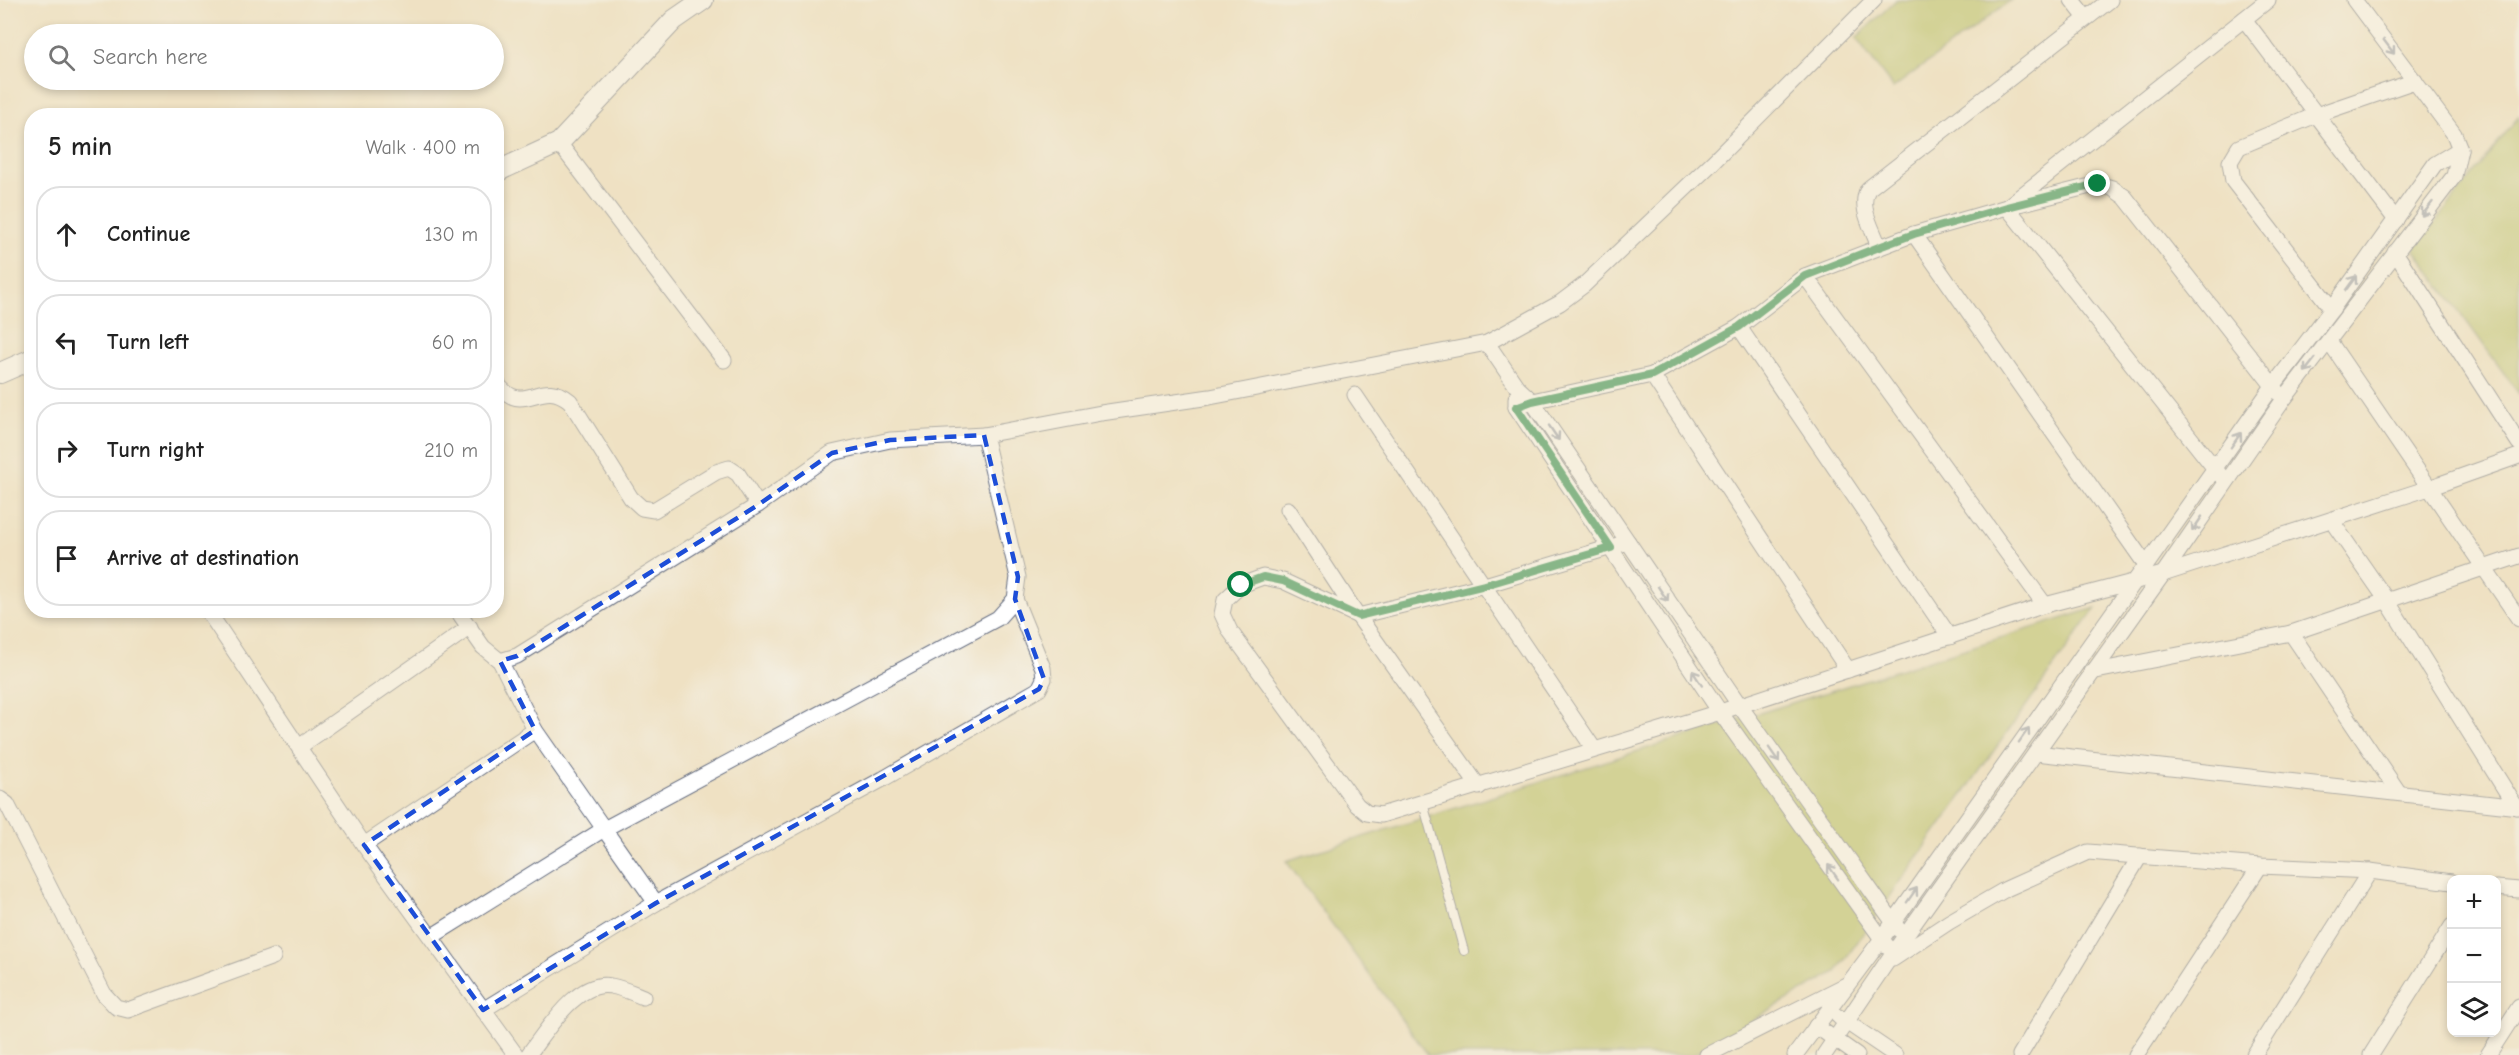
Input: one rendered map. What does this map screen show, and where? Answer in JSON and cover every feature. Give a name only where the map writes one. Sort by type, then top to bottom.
[{"type":"street","points":[[504,168],[559,143],[674,20],[703,0]]},
{"type":"street","points":[[500,661],[517,656],[758,505],[832,453],[890,440],[984,435],[1101,413],[1210,397],[1487,343],[1560,303],[1584,285],[1713,162],[1874,0]]},
{"type":"street","points":[[2072,0],[2086,18]]},
{"type":"street","points":[[1879,247],[1865,209],[1864,197],[1868,189],[2110,0]]},
{"type":"street","points":[[2007,207],[2268,0]]},
{"type":"street","points":[[1824,1055],[1889,959],[2091,672],[2163,574],[2284,399],[2454,176],[2460,149],[2454,134],[2354,0]]},
{"type":"street","points":[[2244,19],[2396,220]]},
{"type":"street","points":[[2332,309],[2233,181],[2230,162],[2239,147],[2316,115],[2415,81]]},
{"type":"street","points":[[559,143],[724,360]]},
{"type":"street","points":[[1795,1055],[1881,940],[2273,386],[2332,309],[2436,164],[2460,149]]},
{"type":"street","points":[[1516,407],[1532,401],[1652,375],[1739,327],[1805,276],[1879,247],[1914,234],[2007,207],[2098,184],[2125,197],[2284,399]]},
{"type":"street","points":[[2007,207],[2226,482]]},
{"type":"street","points":[[1914,234],[2146,565]]},
{"type":"street","points":[[2395,252],[2519,443]]},
{"type":"street","points":[[1805,276],[2045,605]]},
{"type":"street","points":[[1739,327],[1950,637]]},
{"type":"street","points":[[2329,341],[2519,619]]},
{"type":"street","points":[[1487,343],[1517,387],[1532,401],[1740,706],[1892,923],[1905,937]]},
{"type":"street","points":[[0,373],[24,366]]},
{"type":"street","points":[[1652,375],[1848,670]]},
{"type":"street","points":[[1517,387],[1516,407],[1720,712],[1881,940],[1889,959]]},
{"type":"street","points":[[504,392],[516,399],[528,398],[543,392],[560,393],[570,401],[631,498],[642,508],[654,510],[716,472],[729,468],[738,474],[758,505]]},
{"type":"street","points":[[1355,394],[1594,749]]},
{"type":"street","points":[[483,1010],[656,903],[883,779],[1039,689],[1044,679],[1043,668],[1015,599],[1018,577],[984,435]]},
{"type":"street","points":[[1628,542],[1485,585],[1358,616],[1283,581],[1263,577],[1241,585],[1225,600],[1222,614],[1230,631],[1357,804],[1367,813],[1381,815],[1740,706],[2045,605],[2136,579],[2163,574],[2429,488],[2519,456]]},
{"type":"street","points":[[1288,509],[1358,616],[1479,787]]},
{"type":"street","points":[[2331,520],[2388,602],[2517,807]]},
{"type":"street","points":[[2091,672],[2291,633],[2519,556]]},
{"type":"street","points":[[431,937],[604,829],[998,618],[1015,599]]},
{"type":"street","points":[[213,618],[364,845],[516,1055]]},
{"type":"street","points":[[463,618],[483,647],[500,661],[535,730],[656,903]]},
{"type":"street","points":[[299,747],[470,627]]},
{"type":"street","points":[[2291,633],[2399,793]]},
{"type":"street","points":[[364,845],[535,730]]},
{"type":"street","points":[[2036,753],[2517,807]]},
{"type":"street","points":[[0,799],[6,804],[104,994],[116,1007],[128,1010],[273,957]]},
{"type":"street","points":[[1707,1055],[1847,985],[2006,889],[2088,852],[2260,866],[2370,871],[2447,881]]},
{"type":"street","points":[[2020,1055],[2140,856]]},
{"type":"street","points":[[2136,1055],[2260,866]]},
{"type":"street","points":[[2254,1055],[2370,871]]},
{"type":"street","points":[[2501,888],[2519,890]]},
{"type":"street","points":[[2371,1055],[2449,929]]},
{"type":"street","points":[[528,1055],[570,1001],[588,988],[609,985],[643,997]]},
{"type":"street","points":[[2488,1055],[2519,1007]]},
{"type":"street","points":[[1829,1011],[1895,1055]]},
{"type":"street","points":[[1816,1026],[1857,1055]]},
{"type":"lane","points":[[1424,802],[1464,951]]},
{"type":"highlighted area","points":[[984,435],[1018,577],[1015,599],[1044,679],[1039,689],[656,903],[483,1010],[364,845],[535,730],[500,661],[517,656],[758,505],[832,453],[890,440]]},
{"type":"green space","points":[[1896,0],[2011,0],[1893,88],[1856,38]]},
{"type":"green space","points":[[2519,116],[2519,394],[2414,249]]},
{"type":"green space","points":[[2096,608],[1836,972],[1692,1055],[1428,1055],[1286,861]]},
{"type":"route","points":[[1241,585],[1263,577],[1283,581],[1358,616],[1485,585],[1611,548],[1516,407],[1532,401],[1652,375],[1739,327],[1805,276],[1879,247],[1914,234],[2007,207],[2098,184]]}]
